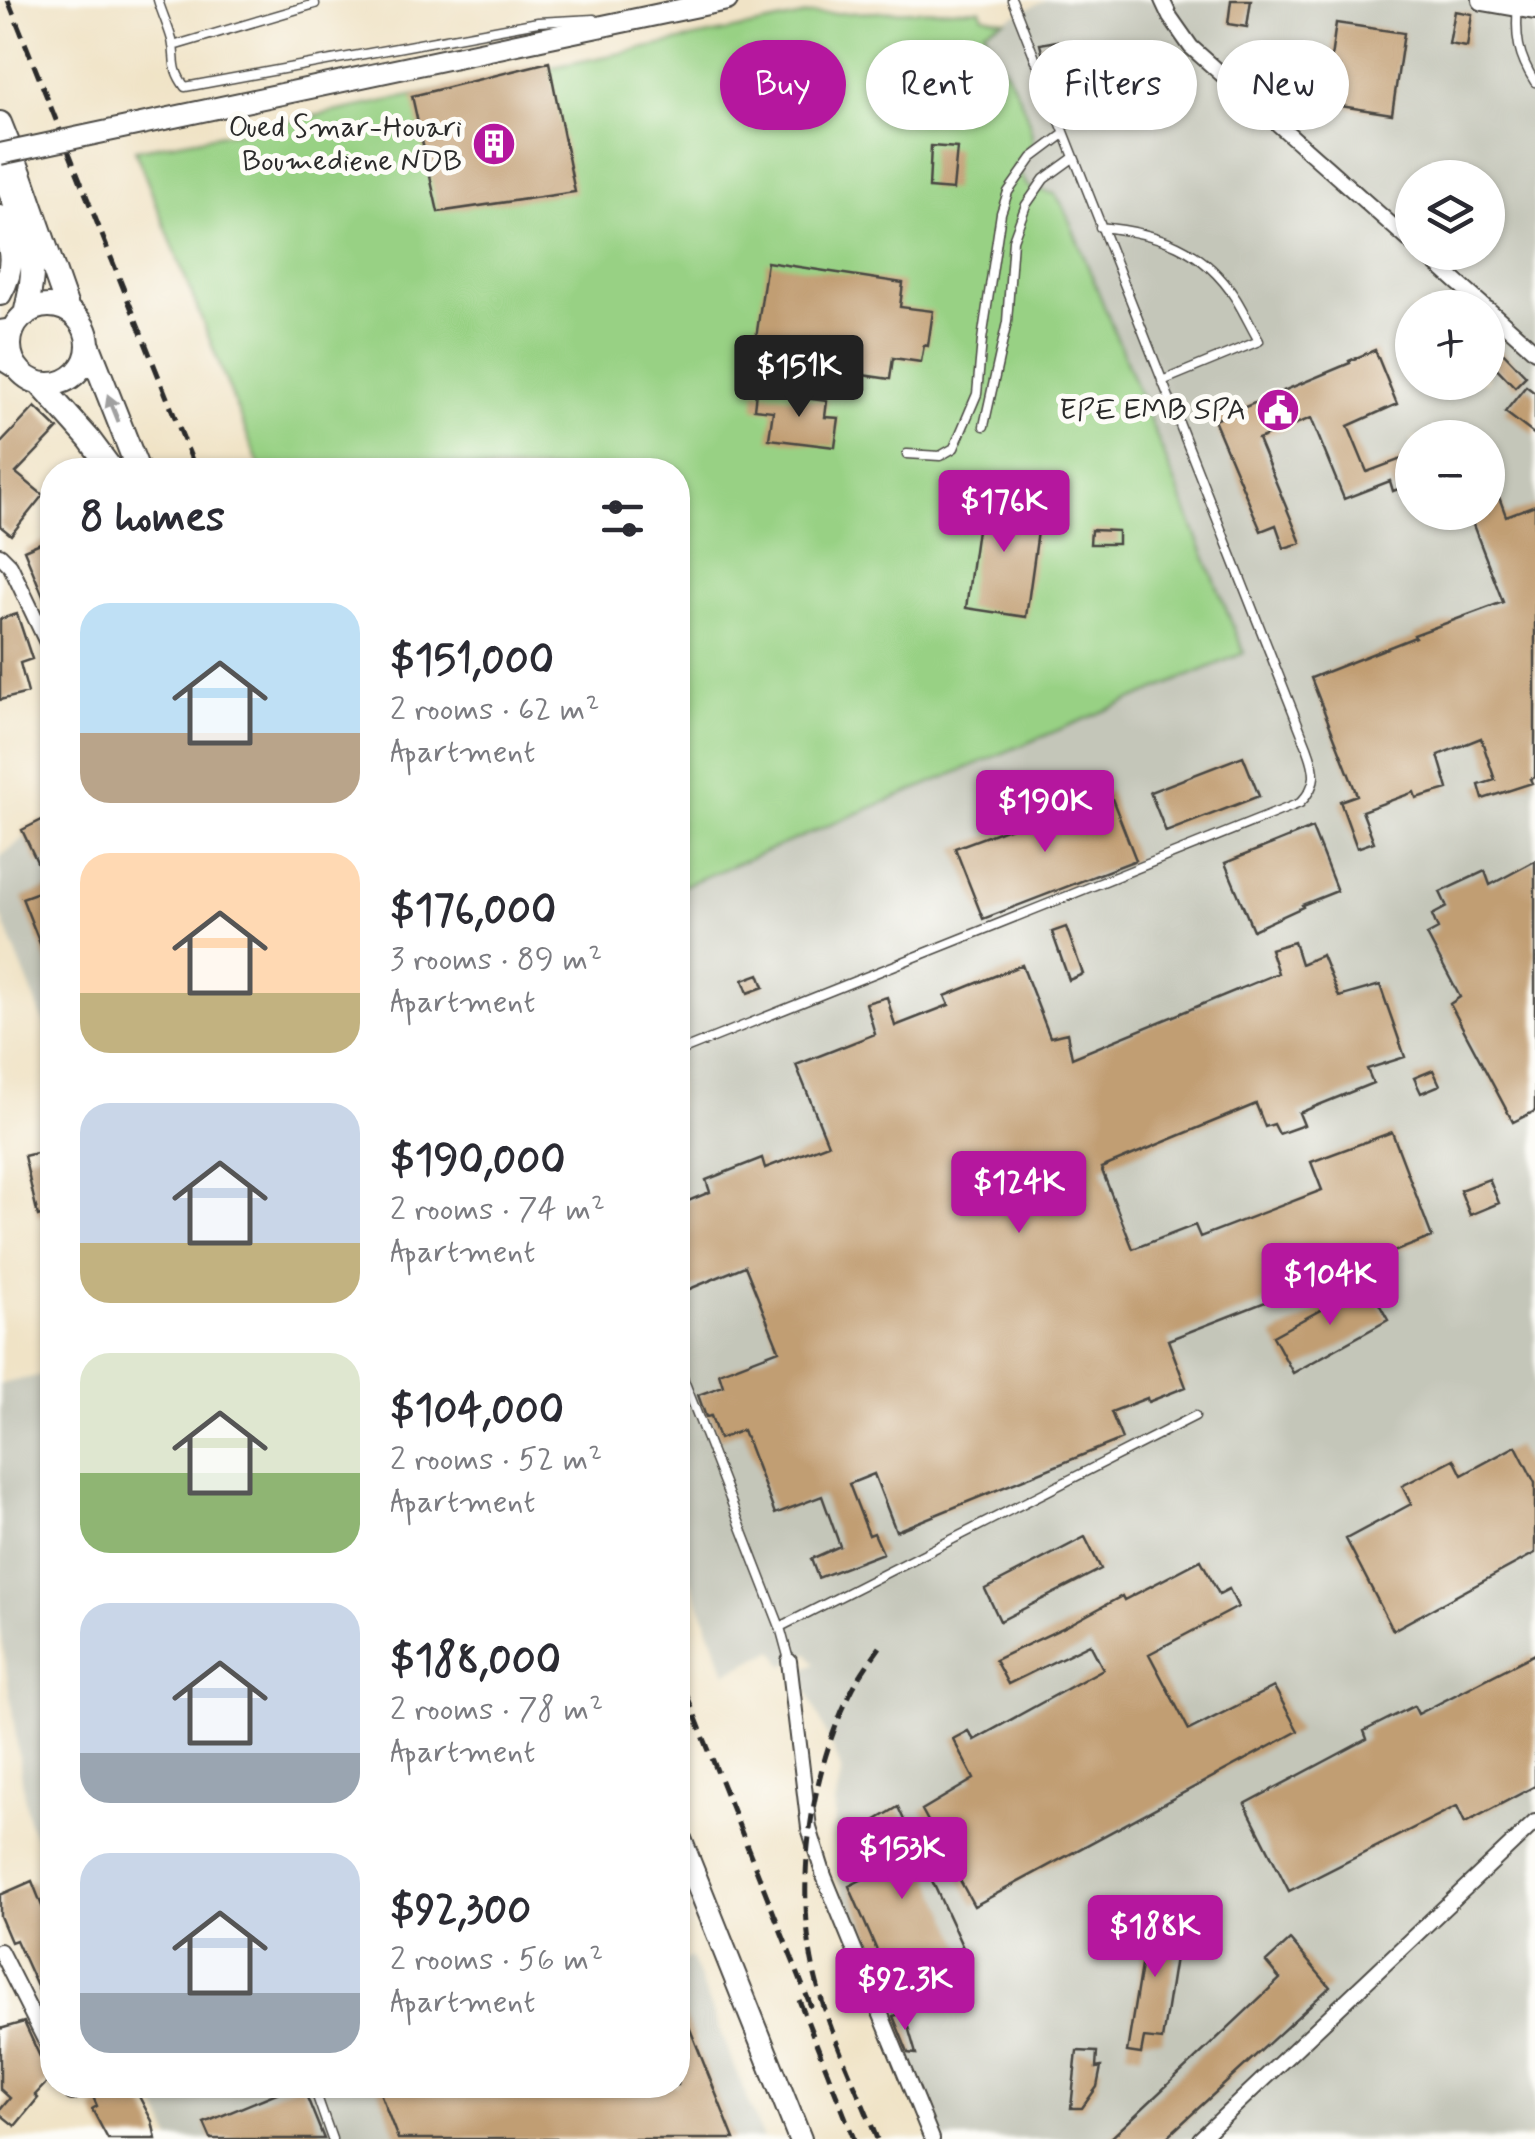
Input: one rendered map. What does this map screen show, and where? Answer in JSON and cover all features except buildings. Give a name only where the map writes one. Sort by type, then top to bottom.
[{"type":"main road","points":[[0,154],[727,0]]},
{"type":"main road","points":[[1484,0],[1527,7]]},
{"type":"main road","points":[[0,123],[68,310],[88,335],[86,360],[67,380],[54,384],[20,370]]},
{"type":"main road","points":[[0,169],[32,264],[32,284],[13,325],[12,357],[103,458]]},
{"type":"main road","points":[[0,217],[13,264],[0,294]]},
{"type":"main road","points":[[13,325],[44,306],[68,310]]},
{"type":"main road","points":[[88,346],[133,458]]},
{"type":"main road","points":[[690,1864],[800,2139]]},
{"type":"main road","points":[[690,1903],[784,2139]]},
{"type":"street","points":[[1162,0],[1191,47],[1395,228]]},
{"type":"street","points":[[1443,270],[1463,290]]},
{"type":"street","points":[[1505,326],[1535,351]]},
{"type":"street","points":[[0,555],[10,566],[40,628]]},
{"type":"street","points":[[789,1661],[809,1828],[824,1876],[932,2139]]},
{"type":"street","points":[[1200,2139],[1535,1822]]},
{"type":"street","points":[[0,1951],[40,2030]]},
{"type":"lane","points":[[158,0],[174,46],[176,75],[184,87],[538,22],[653,15]]},
{"type":"lane","points":[[174,46],[315,4],[314,0]]},
{"type":"lane","points":[[690,1047],[1300,803],[1311,792],[1312,762],[1012,0]]},
{"type":"lane","points":[[1527,7],[1516,28],[1518,48],[1535,82]]},
{"type":"lane","points":[[906,454],[940,456],[954,448],[977,394],[1001,213],[1008,192],[1032,158],[1064,134]]},
{"type":"lane","points":[[984,426],[1007,322],[1013,240],[1026,204],[1044,179],[1073,158]]},
{"type":"lane","points":[[1100,226],[1149,234],[1187,251],[1212,270],[1235,297],[1258,341],[1162,381]]},
{"type":"lane","points":[[690,1396],[780,1626],[789,1661]]},
{"type":"lane","points":[[780,1626],[1195,1416]]},
{"type":"lane","points":[[318,2098],[332,2139]]},
{"type":"shaded area","points":[[1046,0],[1535,0],[1535,2136],[940,2139],[844,1898],[834,1838],[842,1770],[799,1672],[816,1664],[809,1653],[784,1666],[774,1650],[726,1673],[690,1578],[690,883],[1244,652],[1044,190],[1028,187],[1015,166],[1033,143],[1032,130],[1197,130],[1197,40],[1029,40],[1029,119],[1009,79],[1009,40],[988,40],[983,30]]},
{"type":"shaded area","points":[[40,825],[40,1012],[0,913],[0,857]]},
{"type":"shaded area","points":[[40,1376],[40,1848],[28,1821],[0,1626],[0,1384]]},
{"type":"shaded area","points":[[690,1957],[763,2139],[171,2139],[153,2098],[690,2098]]},
{"type":"green space","points":[[980,9],[983,16],[1005,20],[984,30],[989,40],[866,40],[866,130],[1009,130],[1009,77],[1021,100],[1033,143],[1015,166],[1028,187],[1055,194],[1064,207],[1244,653],[690,883],[690,458],[256,458],[135,150],[812,14]]},
{"type":"railway","points":[[8,0],[191,458]]},
{"type":"railway","points":[[877,2139],[835,2037],[815,1975],[809,1941],[806,1868],[825,1758],[851,1692],[880,1647]]},
{"type":"railway","points":[[690,1703],[812,2009]]},
{"type":"railway","points":[[799,2000],[854,2139]]},
{"type":"place","name":"Oued Smar-Houari Boumediene NDB","points":[[494,144]]},
{"type":"place","name":"EPE EMB SPA","points":[[1278,410]]}]
